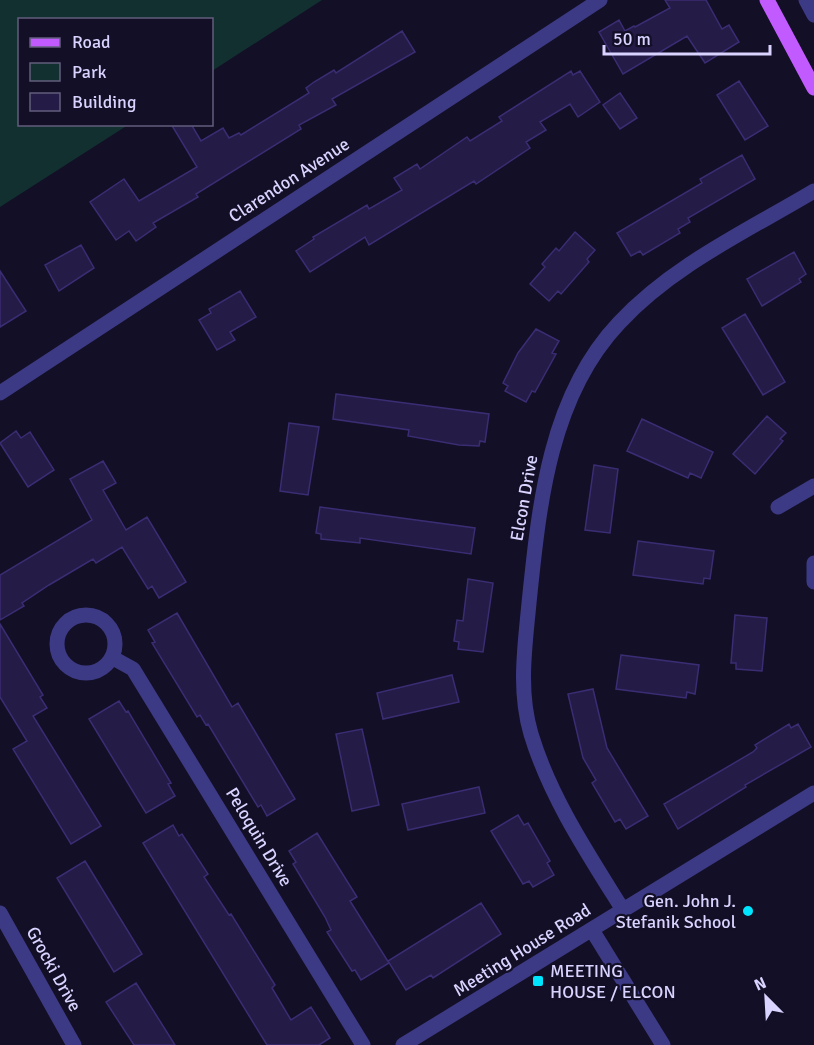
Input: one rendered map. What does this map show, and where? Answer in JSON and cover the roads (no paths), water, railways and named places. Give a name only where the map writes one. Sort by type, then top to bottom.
[{"type":"main road","points":[[767,0],[814,88]]},
{"type":"street","name":"Clarendon Avenue","points":[[0,393],[600,0]]},
{"type":"street","points":[[806,0],[814,15]]},
{"type":"street","name":"Elcon Drive","points":[[623,910],[552,789],[530,731],[526,708],[523,656],[535,541],[549,461],[572,393],[596,352],[617,324],[654,290],[683,268],[814,191]]},
{"type":"street","points":[[778,507],[814,486]]},
{"type":"street","points":[[814,562],[814,582]]},
{"type":"street","name":"Peloquin Drive","points":[[113,658],[134,669],[363,1045]]},
{"type":"street","name":"Meeting House Road","points":[[403,1045],[814,793]]},
{"type":"street","name":"Grocki Drive","points":[[0,913],[74,1045]]},
{"type":"street","points":[[592,930],[663,1045]]},
{"type":"place","name":"Gen. John J. Stefanik School","points":[[748,911]]},
{"type":"place","name":"MEETING HOUSE / ELCON","points":[[538,981]]}]
